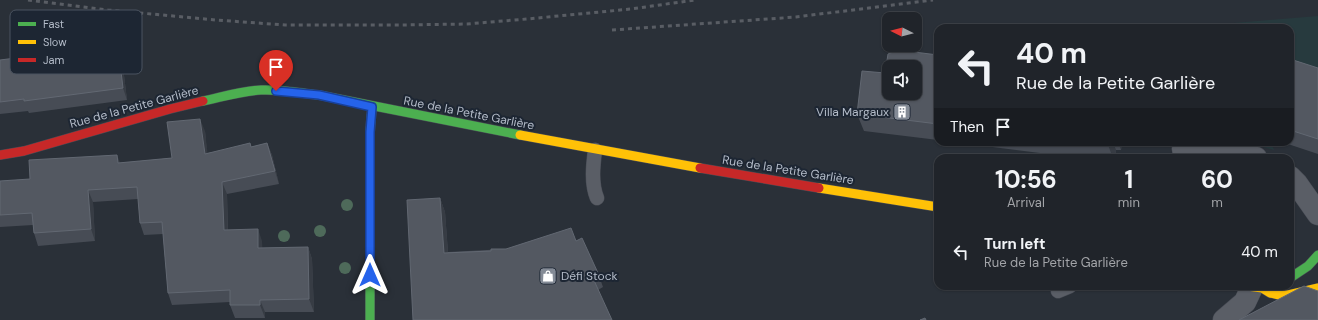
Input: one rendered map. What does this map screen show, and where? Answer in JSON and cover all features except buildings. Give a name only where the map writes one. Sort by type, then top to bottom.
[{"type":"street","name":"Rue de la Petite Garlière","points":[[0,155],[24,151],[170,109],[237,93],[260,90],[312,94],[595,150],[934,206]]},
{"type":"street","points":[[370,320],[370,132],[372,107]]},
{"type":"street","points":[[1183,149],[1219,150],[1243,154]]},
{"type":"street","points":[[1294,180],[1318,190]]},
{"type":"street","points":[[1294,180],[1318,214]]},
{"type":"street","points":[[1294,275],[1308,266],[1318,255]]},
{"type":"street","points":[[1264,290],[1279,295],[1288,295],[1318,288]]},
{"type":"street","points":[[1224,320],[1245,302],[1255,290]]},
{"type":"lane","points":[[595,150],[593,189],[597,198]]},
{"type":"green space","points":[[1318,16],[1318,82],[1294,75],[1294,24],[1223,24]]},
{"type":"green space","points":[[1260,146],[1272,146],[1274,150]]},
{"type":"railway","points":[[28,0],[108,10]]},
{"type":"railway","points":[[142,13],[285,25],[467,24],[631,9],[695,0]]},
{"type":"railway","points":[[612,30],[796,17],[933,0]]},
{"type":"traffic: fast","points":[[203,101],[254,91],[290,91],[319,95],[520,135]]},
{"type":"traffic: fast","points":[[370,320],[370,132],[372,107]]},
{"type":"traffic: fast","points":[[1294,275],[1308,266],[1318,255]]},
{"type":"traffic: slow","points":[[520,135],[700,168]]},
{"type":"traffic: slow","points":[[819,188],[934,206]]},
{"type":"traffic: slow","points":[[1265,290],[1279,295],[1288,295],[1318,288]]},
{"type":"traffic: jam","points":[[0,155],[24,151],[203,101]]},
{"type":"traffic: jam","points":[[700,168],[819,188]]},
{"type":"place","name":"Villa Margaux","points":[[902,112]]},
{"type":"place","name":"Défi Stock","points":[[548,276]]},
{"type":"route","points":[[276,91],[319,95],[372,107],[370,120],[370,275]]}]
